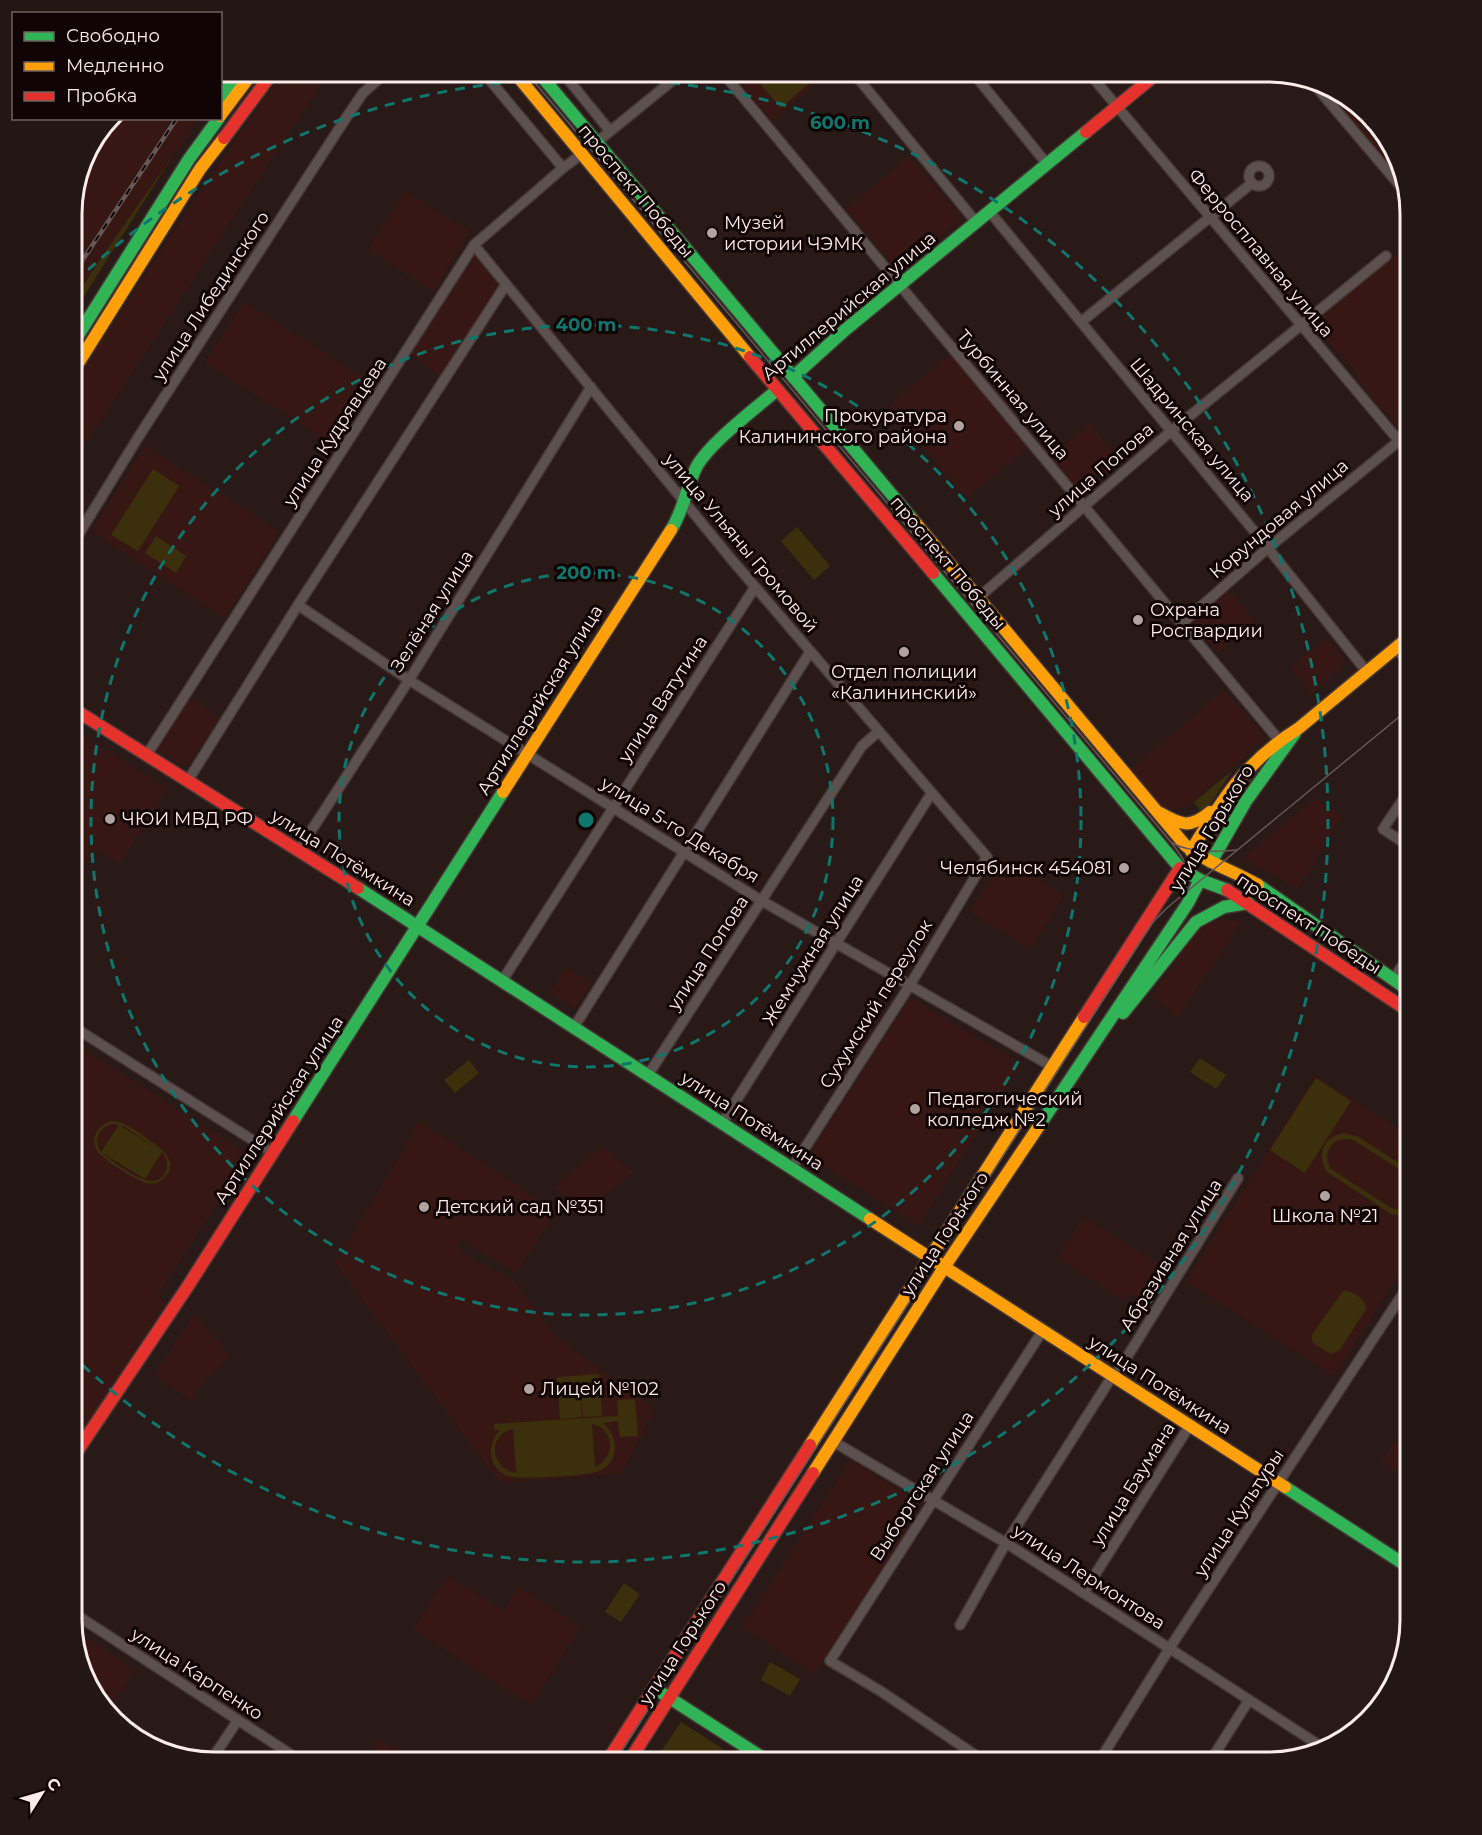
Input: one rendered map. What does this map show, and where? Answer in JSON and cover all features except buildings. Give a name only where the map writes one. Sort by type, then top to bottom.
[{"type":"main road","points":[[222,96],[231,83]]},
{"type":"main road","points":[[222,114],[245,83]]},
{"type":"main road","points":[[83,356],[200,169],[265,83]]},
{"type":"main road","name":"проспект Победы","points":[[523,83],[777,390],[1180,868],[1200,880],[1223,888],[1248,903],[1400,1005]]},
{"type":"main road","name":"проспект Победы","points":[[547,83],[1191,850],[1260,886],[1400,983]]},
{"type":"main road","name":"Артиллерийская улица","points":[[82,1444],[188,1286],[680,517],[689,482],[707,453],[900,285],[1146,83]]},
{"type":"main road","points":[[189,159],[206,120]]},
{"type":"main road","points":[[83,328],[189,159],[218,120]]},
{"type":"main road","name":"улица Горького","points":[[613,1752],[1232,784],[1246,767],[1279,740],[1299,728],[1400,645]]},
{"type":"main road","name":"улица Потёмкина","points":[[83,715],[418,926],[1400,1561]]},
{"type":"main road","name":"улица Горького","points":[[635,1752],[945,1266],[1188,903],[1246,801],[1299,728]]},
{"type":"main road","name":"улица Горького","points":[[1156,810],[1178,823],[1189,825],[1201,821],[1220,803]]},
{"type":"main road","points":[[1098,1036],[1117,1019],[1200,918],[1232,904],[1248,903]]},
{"type":"main road","points":[[1011,1131],[1027,1142]]},
{"type":"main road","points":[[654,1688],[754,1752]]},
{"type":"street","name":"улица Либединского","points":[[83,527],[139,436],[353,108],[363,93],[374,83]]},
{"type":"street","points":[[492,83],[563,168]]},
{"type":"street","points":[[571,83],[610,131]]},
{"type":"street","points":[[597,142],[669,83]]},
{"type":"street","name":"Турбинная улица","points":[[731,83],[1279,740]]},
{"type":"street","points":[[863,83],[976,222]]},
{"type":"street","points":[[981,83],[1047,164]]},
{"type":"street","name":"Ферросплавная улица","points":[[1097,83],[1399,441]]},
{"type":"street","points":[[1321,94],[1395,180]]},
{"type":"street","name":"улица Кудрявцева","points":[[146,756],[474,246],[582,154]]},
{"type":"street","points":[[1081,322],[1252,183]]},
{"type":"street","name":"Шадринская улица","points":[[989,211],[1268,548],[1367,672]]},
{"type":"street","name":"улица Ульяны Громовой","points":[[474,246],[755,587],[987,857]]},
{"type":"street","name":"улица Попова","points":[[978,598],[1170,432],[1386,256]]},
{"type":"street","points":[[187,782],[298,605],[505,286]]},
{"type":"street","name":"Зелёная улица","points":[[298,851],[409,680],[591,387]]},
{"type":"street","name":"Корундовая улица","points":[[1182,623],[1268,548],[1399,441]]},
{"type":"street","name":"улица Ватутина","points":[[502,981],[755,587]]},
{"type":"street","name":"улица 5-го Декабря","points":[[298,605],[409,680],[762,901],[1053,1067]]},
{"type":"street","points":[[1394,650],[1400,653]]},
{"type":"street","points":[[574,1027],[810,652]]},
{"type":"street","name":"улица Попова","points":[[648,1075],[862,746],[878,732]]},
{"type":"street","name":"Жемчужная улица","points":[[722,1123],[931,794]]},
{"type":"street","points":[[1400,804],[1383,829],[1400,840]]},
{"type":"street","name":"Сухумский переулок","points":[[792,1168],[910,985],[987,857]]},
{"type":"street","points":[[1394,978],[1400,969]]},
{"type":"street","points":[[82,1033],[273,1153]]},
{"type":"street","name":"Абразивная улица","points":[[960,1625],[1006,1543],[1119,1370],[1238,1178]]},
{"type":"street","name":"улица Культуры","points":[[1105,1752],[1169,1649],[1400,1298]]},
{"type":"street","name":"Выборгская улица","points":[[971,1752],[882,1692],[830,1661],[1043,1330]]},
{"type":"street","name":"улица Баумана","points":[[1084,1592],[1190,1425]]},
{"type":"street","name":"улица Лермонтова","points":[[834,1442],[1006,1543],[1316,1743]]},
{"type":"street","name":"улица Карпенко","points":[[82,1619],[287,1752]]},
{"type":"street","points":[[1216,1752],[1249,1700]]},
{"type":"street","points":[[217,1752],[238,1720]]},
{"type":"shaded area","points":[[274,83],[321,83],[83,448],[83,368]]},
{"type":"shaded area","points":[[740,83],[817,83],[772,121]]},
{"type":"shaded area","points":[[763,83],[809,83],[781,108],[761,85]]},
{"type":"shaded area","points":[[1331,98],[1367,127],[1382,148],[1390,167]]},
{"type":"shaded area","points":[[122,120],[197,120],[83,289],[83,206],[87,180],[100,148],[115,127]]},
{"type":"shaded area","points":[[174,154],[83,298],[83,286]]},
{"type":"shaded area","points":[[909,156],[962,218],[899,272],[846,209]]},
{"type":"shaded area","points":[[405,191],[470,232],[434,291],[368,250]]},
{"type":"shaded area","points":[[1400,251],[1400,431],[1356,378],[1359,375],[1313,325]]},
{"type":"shaded area","points":[[473,254],[500,285],[441,376],[410,354]]},
{"type":"shaded area","points":[[244,302],[373,384],[334,445],[205,363]]},
{"type":"shaded area","name":"Прокуратура Калининского района","points":[[952,353],[1029,446],[966,498],[889,405]]},
{"type":"shaded area","points":[[1090,424],[1121,461],[1082,494],[1050,457]]},
{"type":"shaded area","points":[[145,446],[280,532],[224,618],[91,531]]},
{"type":"shaded area","points":[[153,469],[179,486],[138,551],[111,535]]},
{"type":"shaded area","points":[[797,527],[830,566],[814,580],[781,541]]},
{"type":"shaded area","points":[[156,536],[186,556],[176,573],[145,553]]},
{"type":"shaded area","points":[[1226,588],[1255,622],[1218,653],[1190,620]]},
{"type":"shaded area","points":[[1327,639],[1346,663],[1312,694],[1290,667]]},
{"type":"shaded area","points":[[1224,690],[1266,738],[1187,807],[1167,812],[1128,772]]},
{"type":"shaded area","points":[[190,698],[220,718],[186,768],[156,750]]},
{"type":"shaded area","name":"ЧЮИ МВД РФ","points":[[83,735],[167,789],[119,864],[95,849],[83,867]]},
{"type":"shaded area","points":[[1288,738],[1258,770],[1216,837],[1211,833],[1252,767]]},
{"type":"shaded area","points":[[1233,770],[1205,812],[1201,812],[1194,802]]},
{"type":"shaded area","points":[[1315,799],[1342,815],[1298,889],[1242,858]]},
{"type":"shaded area","points":[[1003,857],[1064,895],[1030,949],[970,912]]},
{"type":"shaded area","points":[[1221,919],[1242,921],[1178,1016],[1152,997],[1195,932],[1206,924]]},
{"type":"shaded area","points":[[566,968],[591,983],[575,1008],[551,993]]},
{"type":"shaded area","name":"Педагогический колледж №2","points":[[910,998],[1021,1063],[919,1225],[808,1156]]},
{"type":"shaded area","points":[[82,1048],[248,1155],[157,1296],[168,1301],[82,1431]]},
{"type":"shaded area","points":[[1200,1058],[1226,1075],[1216,1089],[1190,1072]]},
{"type":"shaded area","points":[[469,1060],[479,1073],[455,1093],[444,1080]]},
{"type":"shaded area","name":"Школа №21","points":[[1316,1076],[1400,1130],[1400,1272],[1334,1376],[1186,1281]]},
{"type":"shaded area","points":[[1316,1078],[1351,1101],[1305,1173],[1270,1150]]},
{"type":"shaded area","points":[[116,1121],[125,1124],[162,1150],[170,1161],[169,1173],[157,1183],[148,1184],[102,1157],[96,1148],[94,1138],[98,1129],[107,1123]],"holes":[[[109,1125],[119,1125],[101,1152],[98,1142],[101,1130]],[[119,1125],[123,1126],[162,1152]],[[162,1152],[166,1158],[167,1167],[161,1178],[154,1181],[145,1180],[136,1176],[102,1153],[145,1179]]]},
{"type":"shaded area","name":"Лицей №102","points":[[420,1122],[556,1211],[516,1274],[462,1239],[457,1247],[465,1256],[513,1280],[555,1336],[655,1409],[621,1474],[500,1483],[335,1263]]},
{"type":"shaded area","points":[[1343,1133],[1357,1136],[1400,1164],[1400,1170],[1355,1141],[1348,1139],[1341,1139],[1331,1145],[1327,1156],[1331,1169],[1391,1208],[1400,1210],[1400,1216],[1391,1214],[1327,1172],[1322,1159],[1323,1148],[1336,1135]]},
{"type":"shaded area","points":[[601,1147],[633,1172],[587,1211],[553,1188]]},
{"type":"shaded area","points":[[1083,1217],[1167,1269],[1147,1304],[1131,1294],[1121,1299],[1058,1258]]},
{"type":"shaded area","points":[[1343,1291],[1358,1296],[1364,1302],[1366,1309],[1339,1351],[1331,1354],[1313,1343],[1311,1336]]},
{"type":"shaded area","points":[[193,1315],[208,1328],[230,1357],[200,1384],[193,1401],[154,1376]]},
{"type":"shaded area","points":[[599,1374],[602,1416],[583,1417],[580,1383],[582,1417],[560,1419],[557,1377]]},
{"type":"shaded area","points":[[635,1399],[638,1436],[620,1437],[618,1421],[603,1423],[612,1435],[615,1448],[611,1462],[599,1471],[568,1476],[513,1477],[500,1472],[496,1467],[491,1448],[500,1430],[495,1430],[494,1424],[618,1416],[617,1400]],"holes":[[[592,1424],[605,1431],[610,1444],[607,1457],[595,1467]],[[513,1429],[516,1472],[516,1473],[501,1465],[495,1451],[499,1437]]]},
{"type":"shaded area","points":[[1400,1433],[1400,1473],[1381,1461]]},
{"type":"shaded area","points":[[851,1460],[919,1503],[905,1535],[815,1674],[742,1627]]},
{"type":"shaded area","points":[[447,1576],[503,1611],[518,1587],[580,1627],[531,1705],[413,1629]]},
{"type":"shaded area","points":[[624,1583],[640,1594],[621,1622],[605,1612]]},
{"type":"shaded area","points":[[89,1639],[135,1670],[113,1704],[96,1679],[89,1663],[85,1645]]},
{"type":"shaded area","points":[[770,1662],[800,1679],[790,1696],[761,1680]]},
{"type":"shaded area","points":[[681,1722],[728,1752],[661,1752]]},
{"type":"shaded area","points":[[380,1739],[401,1752],[372,1752]]},
{"type":"tram line","points":[[535,83],[1176,849],[1187,869],[1187,885],[1184,894]]},
{"type":"tram line","points":[[621,1752],[1153,922],[1168,907],[1400,716]]},
{"type":"tram line","points":[[1172,843],[1195,850],[1237,850]]},
{"type":"railway","points":[[83,260],[176,120]]},
{"type":"traffic: fast","points":[[222,96],[231,83]]},
{"type":"traffic: fast","points":[[547,83],[913,520]]},
{"type":"traffic: fast","points":[[83,328],[189,159],[218,120]]},
{"type":"traffic: fast","points":[[793,377],[845,330],[1086,132]]},
{"type":"traffic: fast","points":[[671,530],[697,466],[712,447],[734,426],[777,390]]},
{"type":"traffic: fast","points":[[933,573],[1180,868],[1200,880],[1227,890]]},
{"type":"traffic: fast","points":[[1211,862],[1246,801],[1295,733]]},
{"type":"traffic: fast","points":[[293,1121],[503,792]]},
{"type":"traffic: fast","points":[[1039,1126],[1188,903],[1200,880]]},
{"type":"traffic: fast","points":[[1258,885],[1400,984]]},
{"type":"traffic: fast","points":[[358,888],[870,1219]]},
{"type":"traffic: fast","points":[[1123,1013],[1196,922],[1224,907],[1248,903]]},
{"type":"traffic: fast","points":[[1285,1487],[1400,1562]]},
{"type":"traffic: fast","points":[[654,1688],[754,1752]]},
{"type":"traffic: slow","points":[[222,113],[245,83]]},
{"type":"traffic: slow","points":[[523,83],[750,357]]},
{"type":"traffic: slow","points":[[83,356],[200,169],[224,138]]},
{"type":"traffic: slow","points":[[913,520],[1185,845],[1211,862],[1258,885]]},
{"type":"traffic: slow","points":[[503,792],[671,530]]},
{"type":"traffic: slow","points":[[1191,851],[1237,782],[1264,754],[1400,644]]},
{"type":"traffic: slow","points":[[1160,813],[1180,822],[1191,823],[1210,812]]},
{"type":"traffic: slow","points":[[810,1445],[1084,1017]]},
{"type":"traffic: slow","points":[[813,1473],[945,1266],[1039,1126]]},
{"type":"traffic: slow","points":[[870,1219],[1285,1487]]},
{"type":"traffic: jam","points":[[224,138],[265,83]]},
{"type":"traffic: jam","points":[[1086,132],[1146,83]]},
{"type":"traffic: jam","points":[[750,357],[933,573]]},
{"type":"traffic: jam","points":[[83,715],[358,888]]},
{"type":"traffic: jam","points":[[1084,1017],[1180,868]]},
{"type":"traffic: jam","points":[[1227,890],[1400,1005]]},
{"type":"traffic: jam","points":[[82,1444],[188,1286],[293,1121]]},
{"type":"traffic: jam","points":[[613,1752],[810,1445]]},
{"type":"traffic: jam","points":[[635,1752],[813,1473]]},
{"type":"place","name":"Музей истории ЧЭМК","points":[[712,233]]},
{"type":"place","name":"Прокуратура Калининского района","points":[[959,426]]},
{"type":"place","name":"Охрана Росгвардии","points":[[1138,620]]},
{"type":"place","name":"Отдел полиции «Калининский»","points":[[904,652]]},
{"type":"place","name":"ЧЮИ МВД РФ","points":[[110,819]]},
{"type":"place","name":"Челябинск 454081","points":[[1124,868]]},
{"type":"place","name":"Педагогический колледж №2","points":[[915,1109]]},
{"type":"place","name":"Школа №21","points":[[1325,1196]]},
{"type":"place","name":"Детский сад №351","points":[[424,1207]]},
{"type":"place","name":"Лицей №102","points":[[529,1389]]}]
